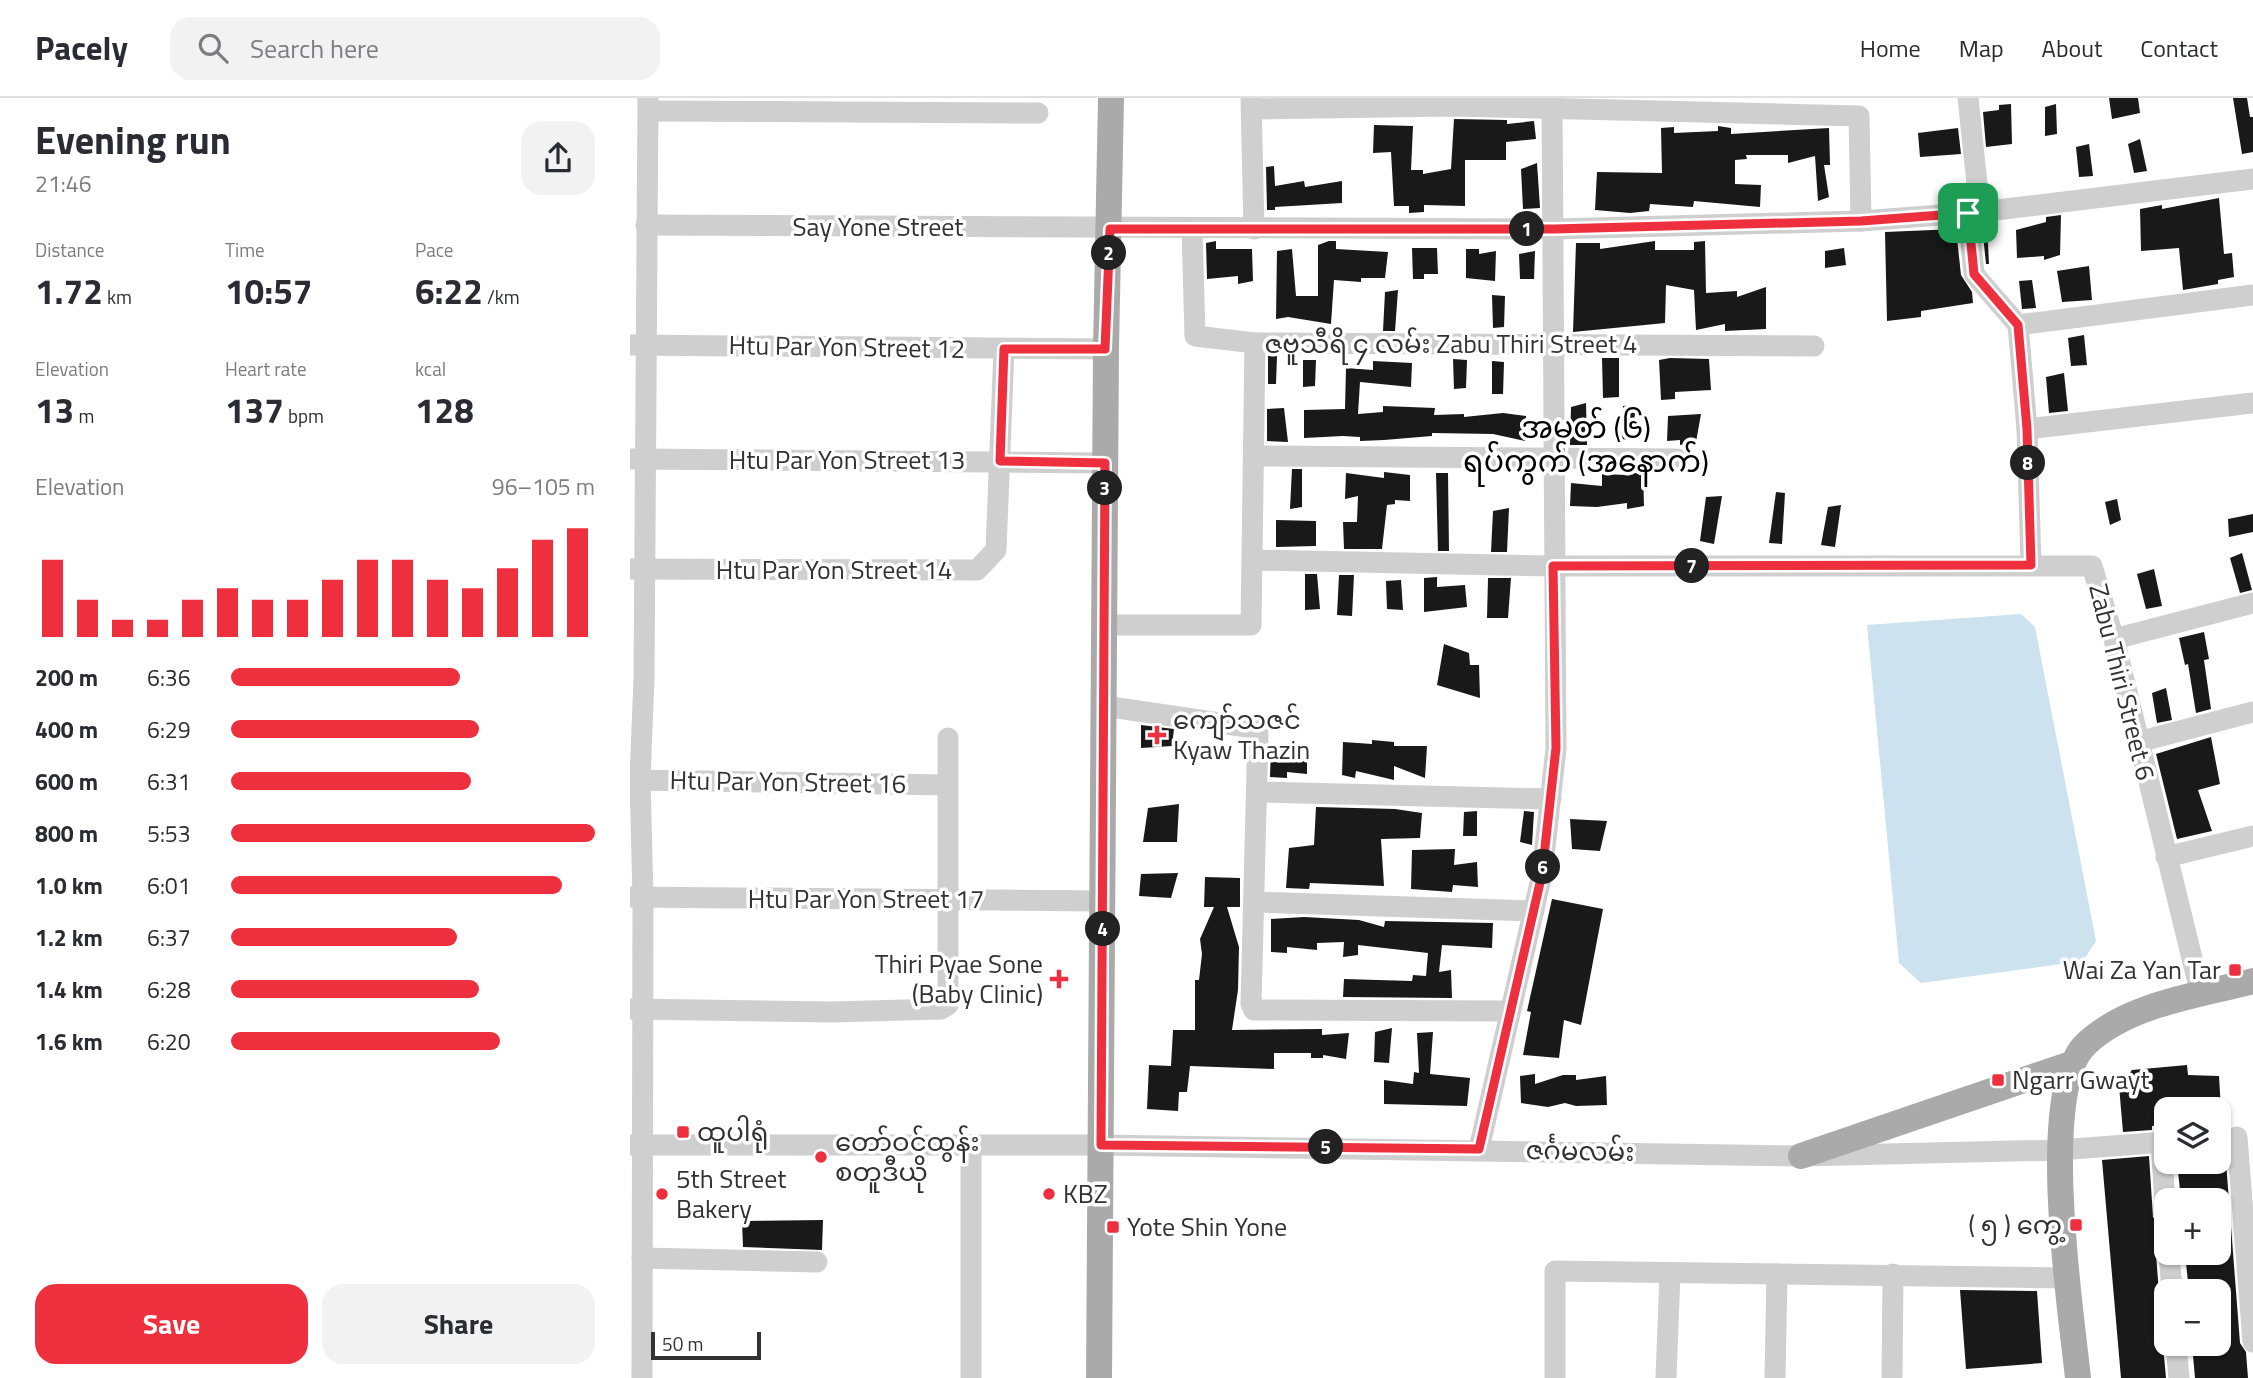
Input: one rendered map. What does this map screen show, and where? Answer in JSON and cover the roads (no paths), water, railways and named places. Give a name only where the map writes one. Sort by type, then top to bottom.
[{"type":"main road","points":[[1099,1378],[1105,349],[1110,229],[1111,98]]},
{"type":"main road","points":[[2078,1378],[2059,1150],[2071,1064],[2084,1046],[2109,1025],[2253,981]]},
{"type":"main road","points":[[1801,1156],[2071,1064]]},
{"type":"street","points":[[1973,99],[1974,274],[2018,325],[2027,429],[2031,565]]},
{"type":"street","points":[[1254,229],[1251,103],[1552,103],[1859,116],[1861,221]]},
{"type":"street","points":[[1479,1149],[1542,874],[1556,748],[1552,103]]},
{"type":"street","points":[[642,1378],[636,1145],[637,345],[646,225],[648,104],[992,106],[1038,113]]},
{"type":"street","name":"Say Yone Street","points":[[646,225],[1554,229],[1861,221],[1974,212],[2253,179]]},
{"type":"street","name":"ဇဗူသီရိ ၄ လမ်း Zabu Thiri Street 4","points":[[1192,228],[1195,336],[1255,343],[1814,346]]},
{"type":"street","points":[[2018,325],[2253,295]]},
{"type":"street","points":[[1104,625],[1251,625],[1255,343]]},
{"type":"street","name":"Htu Par Yon Street 12","points":[[637,345],[1105,349]]},
{"type":"street","name":"Htu Par Yon Street 14","points":[[637,569],[977,570],[996,550],[1004,349]]},
{"type":"street","points":[[2027,429],[2253,403]]},
{"type":"street","points":[[1255,456],[1555,456],[1678,459]]},
{"type":"street","name":"Htu Par Yon Street 13","points":[[637,459],[1105,463]]},
{"type":"street","name":"Zabu Thiri Street 6","points":[[1252,560],[1553,566],[2092,566],[2114,639],[2201,995]]},
{"type":"street","points":[[2114,639],[2253,603]]},
{"type":"street","points":[[1104,706],[1254,729],[1258,737],[1256,902],[1251,1003],[1254,1010],[1509,1011]]},
{"type":"street","points":[[2138,742],[2253,712]]},
{"type":"street","points":[[636,1009],[833,1012],[941,1009],[948,1006],[948,738]]},
{"type":"street","name":"Htu Par Yon Street 16","points":[[635,780],[946,785]]},
{"type":"street","points":[[1258,792],[1551,799]]},
{"type":"street","points":[[2166,857],[2253,836]]},
{"type":"street","name":"Htu Par Yon Street 17","points":[[637,897],[1103,901]]},
{"type":"street","points":[[1256,902],[1534,911]]},
{"type":"street","points":[[2236,1137],[2253,1342]]},
{"type":"street","name":"ဇင်္ဂမလမ်း","points":[[636,1145],[1101,1145],[1801,1156],[2059,1150],[2154,1143]]},
{"type":"street","points":[[971,1145],[971,1378]]},
{"type":"street","points":[[638,1270],[817,1262]]},
{"type":"street","points":[[1555,1378],[1555,1271],[2068,1278]]},
{"type":"street","points":[[1666,1378],[1670,1273]]},
{"type":"street","points":[[1775,1378],[1777,1274]]},
{"type":"street","points":[[1892,1378],[1893,1274]]},
{"type":"street","points":[[2177,1356],[2179,1378]]},
{"type":"water","points":[[2021,614],[2035,627],[2096,941],[2083,961],[1921,983],[1899,963],[1867,625]]},
{"type":"place","name":"ကျော်သဇင် Kyaw Thazin","points":[[1157,735]]},
{"type":"place","name":"Wai Za Yan Tar","points":[[2235,970]]},
{"type":"place","name":"Thiri Pyae Sone (Baby Clinic)","points":[[1059,979]]},
{"type":"place","name":"Ngarr Gwayt","points":[[1998,1080]]},
{"type":"place","name":"ထူပါရုံ","points":[[683,1132]]},
{"type":"place","name":"တော်ဝင်ထွန်း စတူဒီယို","points":[[821,1157]]},
{"type":"place","name":"5th Street Bakery","points":[[662,1194]]},
{"type":"place","name":"KBZ","points":[[1049,1194]]},
{"type":"place","name":"( ၅ ) ကွေ့","points":[[2076,1225]]},
{"type":"place","name":"Yote Shin Yone","points":[[1113,1227]]},
{"type":"district","name":"အမှတ် (၆) ရပ်ကွက် (အနောက်)","points":[[1586,445]]}]
